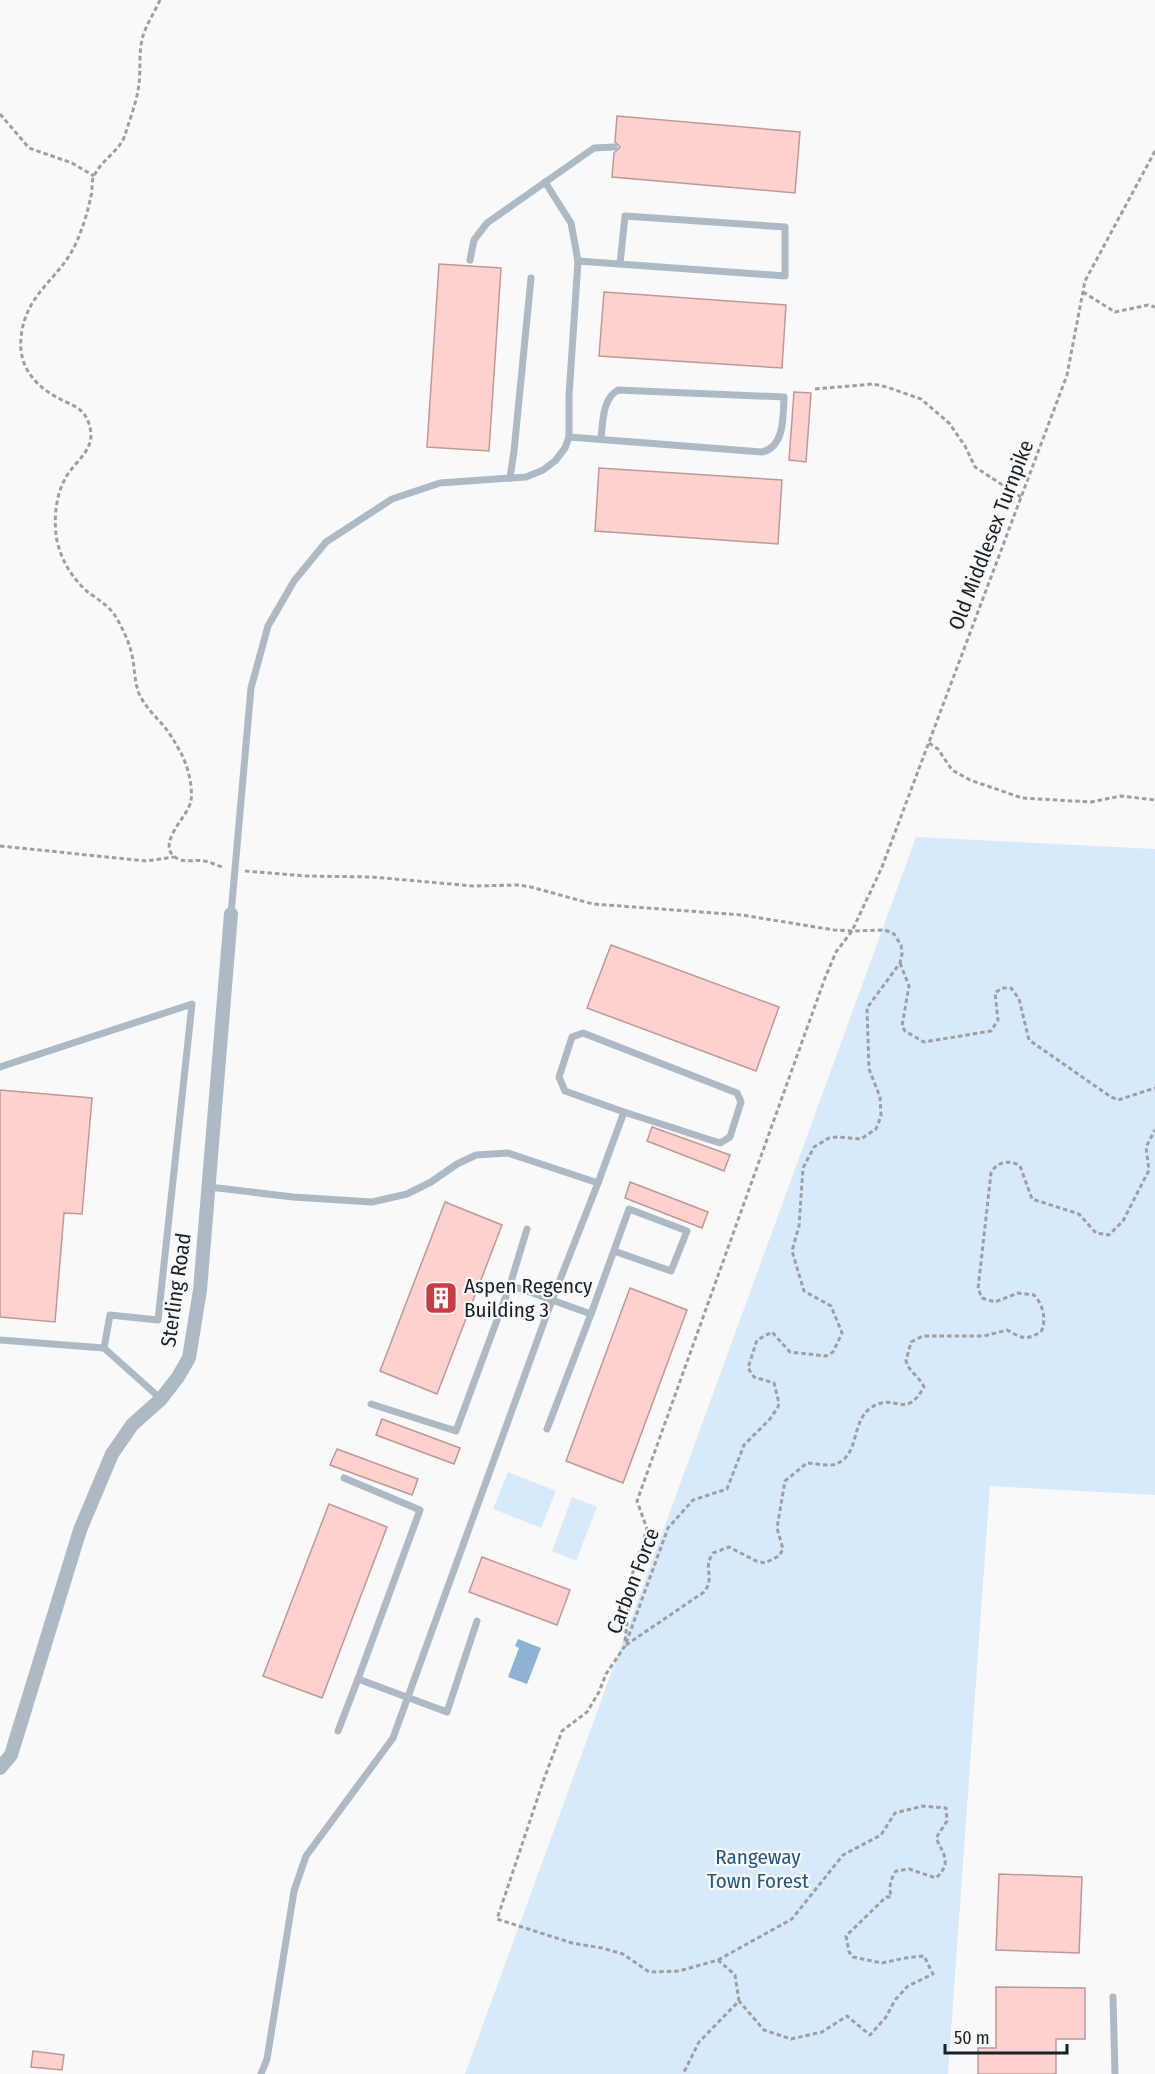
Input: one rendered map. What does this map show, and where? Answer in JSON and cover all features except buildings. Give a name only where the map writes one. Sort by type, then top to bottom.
[{"type":"street","name":"Sterling Road","points":[[0,1768],[11,1755],[80,1530],[108,1462],[132,1425],[162,1399],[189,1358],[200,1290],[231,914]]},
{"type":"lane","points":[[470,260],[474,240],[487,223],[594,148],[614,147]]},
{"type":"lane","points":[[231,914],[251,688],[268,626],[294,581],[326,542],[392,499],[440,483],[526,477],[543,470],[555,461],[565,448],[569,437],[569,396],[578,261],[571,223],[545,182]]},
{"type":"lane","points":[[578,261],[784,276],[785,227],[625,216],[620,264]]},
{"type":"lane","points":[[510,478],[531,278]]},
{"type":"lane","points":[[569,437],[762,452],[773,447],[782,429],[784,397],[618,390],[612,393],[607,400],[601,439]]},
{"type":"lane","points":[[0,1067],[192,1004],[158,1320],[110,1315],[104,1348]]},
{"type":"lane","points":[[583,1033],[737,1093],[741,1102],[730,1137],[720,1143],[624,1112],[565,1091],[559,1077],[572,1037],[583,1033]]},
{"type":"lane","points":[[261,2074],[267,2059],[294,1891],[306,1856],[393,1738],[552,1300],[624,1112]]},
{"type":"lane","points":[[209,1187],[293,1197],[372,1202],[407,1194],[476,1155],[508,1152],[598,1183]]},
{"type":"lane","points":[[547,1429],[629,1209],[687,1231],[671,1272],[614,1251]]},
{"type":"lane","points":[[371,1404],[456,1431],[510,1285],[527,1228]]},
{"type":"lane","points":[[510,1285],[591,1314]]},
{"type":"lane","points":[[0,1340],[104,1348],[162,1399]]},
{"type":"lane","points":[[338,1731],[420,1510],[344,1478]]},
{"type":"lane","points":[[358,1679],[447,1712],[477,1621]]},
{"type":"lane","points":[[1113,1997],[1115,2074]]},
{"type":"path","points":[[160,0],[143,35],[139,87],[124,139],[94,176],[91,196],[69,258],[36,296],[26,314],[21,353],[25,366],[38,385],[79,408],[87,418],[92,436],[90,445],[81,460],[68,474],[59,491],[57,538],[71,573],[89,593],[102,601],[114,614],[126,637],[132,657],[133,672],[141,696],[146,706],[172,737],[184,759],[190,785],[190,802],[173,831],[170,841],[169,847],[175,857]]},
{"type":"path","points":[[0,114],[29,148],[72,163],[94,176]]},
{"type":"path","name":"Old Middlesex Turnpike","points":[[625,1646],[632,1575],[647,1529],[637,1501],[825,978],[836,952],[852,931],[882,867],[1067,375],[1085,281],[1155,152]]},
{"type":"path","points":[[1083,292],[1115,312],[1148,305],[1155,306]]},
{"type":"path","points":[[815,390],[873,384],[921,399],[950,423],[975,467],[1021,497]]},
{"type":"path","points":[[929,743],[938,749],[952,770],[969,780],[1022,798],[1091,802],[1120,796],[1155,800]]},
{"type":"path","points":[[0,846],[146,861],[175,857],[186,861],[201,860],[236,870],[305,876],[372,877],[473,886],[518,885],[593,904],[741,915],[852,931],[885,930],[894,934],[901,945],[903,954],[900,963],[909,986],[902,1026],[905,1031],[924,1042],[991,1031],[998,1020],[995,993],[1002,988],[1011,988],[1019,999],[1029,1040],[1111,1097],[1118,1100],[1155,1088]]},
{"type":"path","name":"Carbon Force","points":[[718,1960],[679,1971],[649,1972],[623,1954],[572,1943],[497,1919],[562,1731],[587,1712],[606,1674],[625,1646],[669,1528],[693,1500],[727,1489],[744,1445],[770,1419],[778,1407],[774,1383],[754,1377],[748,1368],[757,1340],[772,1332],[790,1352],[826,1356],[833,1352],[842,1333],[831,1306],[804,1291],[792,1251],[799,1226],[803,1168],[814,1147],[829,1138],[861,1139],[876,1129],[882,1107],[869,1069],[867,1008],[900,963]]},
{"type":"path","points":[[625,1646],[705,1592],[709,1583],[708,1560],[713,1553],[729,1547],[756,1561],[765,1563],[779,1556],[783,1549],[777,1528],[785,1481],[807,1463],[835,1465],[851,1453],[862,1415],[873,1406],[885,1402],[908,1405],[917,1399],[924,1387],[920,1379],[910,1371],[906,1361],[911,1342],[923,1336],[984,1335],[1007,1330],[1016,1337],[1032,1337],[1041,1332],[1045,1320],[1038,1299],[1034,1295],[1018,1293],[991,1302],[982,1298],[978,1289],[991,1173],[995,1166],[1003,1162],[1017,1164],[1020,1166],[1032,1199],[1079,1214],[1096,1233],[1109,1234],[1123,1221],[1149,1170],[1146,1147],[1155,1130]]},
{"type":"path","points":[[923,1806],[946,1808],[948,1821],[936,1838],[946,1860],[944,1870],[936,1878],[909,1869],[896,1871],[889,1888],[891,1897],[886,1897],[846,1936],[849,1952],[853,1958],[882,1963],[924,1956],[933,1974],[909,1986],[895,2000],[886,2017],[870,2035],[847,2016],[822,2032],[791,2039],[764,2030],[739,2001],[735,1975],[718,1960],[792,1919],[843,1855],[880,1835],[895,1813],[923,1806]]},
{"type":"path","points":[[682,2074],[699,2042],[739,2001]]},
{"type":"green space","name":"Rangeway Town Forest","points":[[916,837],[1155,849],[1155,1495],[990,1486],[948,2074],[465,2074]]},
{"type":"green space","points":[[508,1472],[556,1491],[541,1528],[493,1509]]},
{"type":"green space","points":[[572,1497],[597,1507],[576,1561],[552,1551]]},
{"type":"water","points":[[518,1639],[541,1648],[527,1684],[508,1677],[519,1648],[515,1646]]},
{"type":"place","name":"Aspen Regency Building 3","points":[[441,1298]]}]
